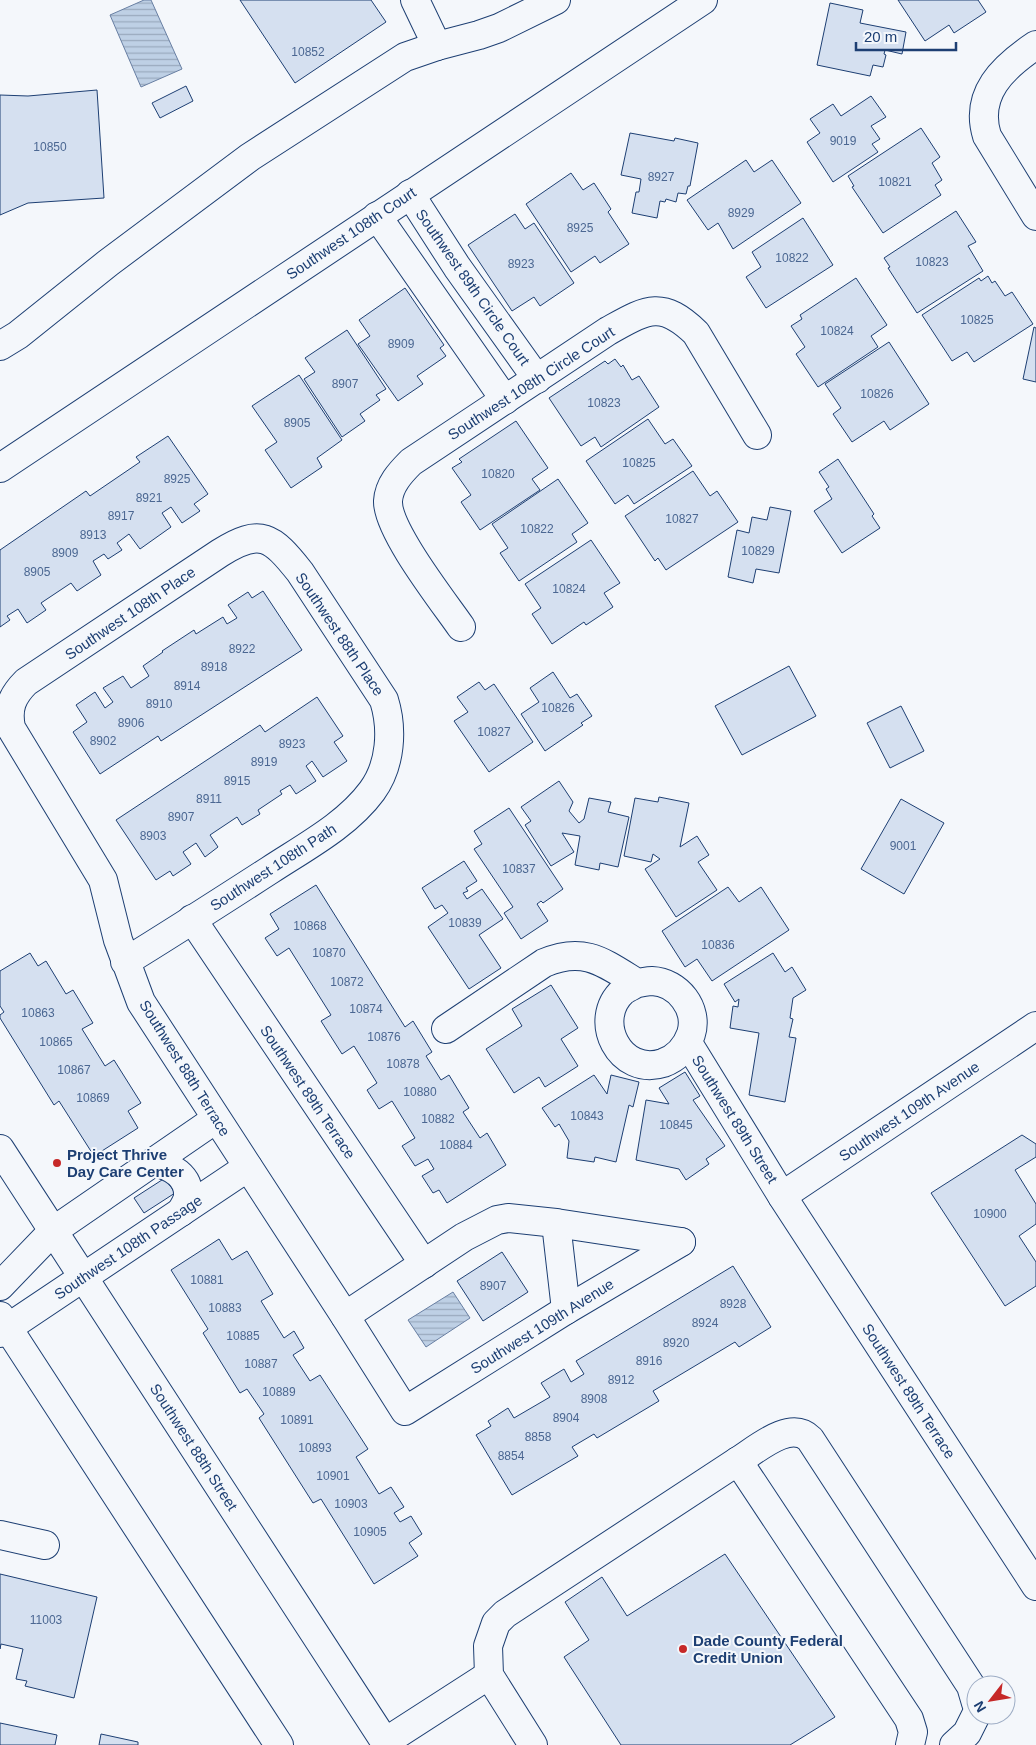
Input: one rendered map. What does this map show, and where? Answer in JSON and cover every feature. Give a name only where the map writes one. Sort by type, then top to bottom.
[{"type":"street","points":[[415,0],[437,46]]},
{"type":"street","points":[[0,346],[18,335],[108,263],[250,157],[405,57],[499,28],[556,0]]},
{"type":"street","name":"Southwest 108th Court","points":[[0,468],[702,0]]},
{"type":"street","points":[[1036,45],[1004,70],[995,81],[984,104],[984,125],[987,136],[1036,216]]},
{"type":"street","name":"Southwest 89th Circle Court","points":[[410,194],[457,268],[537,379]]},
{"type":"street","points":[[377,216],[505,400]]},
{"type":"street","points":[[427,287],[457,268]]},
{"type":"street","name":"Southwest 108th Circle Court","points":[[461,627],[397,534],[390,516],[388,503],[392,485],[411,462],[608,331],[642,313],[653,310],[663,311],[680,320],[696,333],[757,435]]},
{"type":"street","name":"Southwest 108th Place","points":[[10,706],[19,689],[26,682],[238,542],[251,538],[263,538]]},
{"type":"street","name":"Southwest 88th Place","points":[[263,538],[285,554],[300,572],[384,700],[389,716],[389,744]]},
{"type":"street","name":"Southwest 88th Terrace","points":[[10,706],[11,728],[103,880],[125,962],[141,1002],[405,1411]]},
{"type":"street","name":"Southwest 108th Path","points":[[125,962],[335,827],[359,807],[374,790],[384,768],[389,744]]},
{"type":"street","name":"Southwest 89th Terrace","points":[[192,919],[424,1264]]},
{"type":"street","points":[[446,1029],[544,963],[559,957],[588,957],[604,963],[636,983]]},
{"type":"street","name":"Southwest 89th Street","points":[[651,981],[665,984],[678,991],[687,1002],[692,1016],[692,1030],[688,1043],[670,1061],[657,1065],[644,1065],[631,1060],[621,1053],[613,1042],[609,1015],[614,1001],[624,990],[636,983],[651,981]]},
{"type":"street","name":"Southwest 109th Avenue","points":[[782,1196],[1036,1026]]},
{"type":"street","name":"Southwest 89th Street","points":[[688,1043],[782,1196]]},
{"type":"street","points":[[0,1286],[53,1230],[216,1119]]},
{"type":"street","name":"Southwest 88th Street","points":[[0,1149],[386,1743]]},
{"type":"street","points":[[154,1162],[167,1165],[177,1171],[186,1185],[188,1197],[181,1212]]},
{"type":"street","name":"Southwest 108th Passage","points":[[3,1326],[84,1277],[248,1167]]},
{"type":"street","name":"Southwest 89th Terrace","points":[[782,1196],[1036,1586]]},
{"type":"street","points":[[345,1316],[464,1237],[497,1220],[508,1218],[556,1223],[566,1310]]},
{"type":"street","name":"Southwest 109th Avenue","points":[[405,1411],[566,1310],[681,1242],[556,1223]]},
{"type":"street","points":[[3,1326],[279,1745]]},
{"type":"street","points":[[533,1745],[489,1675],[488,1646],[496,1623],[505,1614],[738,1461],[786,1433],[802,1433],[810,1439],[966,1680]]},
{"type":"street","points":[[738,1461],[909,1720],[912,1732],[910,1745]]},
{"type":"street","points":[[0,1535],[45,1545]]},
{"type":"street","points":[[386,1743],[489,1675]]},
{"type":"street","points":[[954,1745],[967,1733],[971,1725]]},
{"type":"water","points":[[144,0],[151,0],[182,69],[141,87],[110,15]]},
{"type":"water","points":[[453,1292],[470,1318],[426,1347],[408,1320]]},
{"type":"building","points":[[240,0],[371,0],[386,22],[295,83]]},
{"type":"building","points":[[898,0],[978,0],[986,12],[954,33],[949,25],[925,41]]},
{"type":"building","points":[[830,3],[863,10],[860,23],[906,32],[902,54],[885,50],[884,54],[886,55],[883,67],[873,65],[870,76],[817,65]]},
{"type":"building","points":[[186,86],[193,101],[160,118],[152,103]]},
{"type":"building","points":[[97,90],[104,198],[28,203],[0,215],[0,95],[28,96]]},
{"type":"building","points":[[871,96],[886,117],[871,126],[880,139],[872,144],[878,152],[833,182],[807,142],[820,133],[810,119],[833,104],[841,116]]},
{"type":"building","points":[[921,128],[940,157],[932,163],[942,180],[935,185],[941,195],[883,233],[852,187],[854,186],[848,176]]},
{"type":"building","points":[[630,133],[674,141],[675,138],[698,143],[690,186],[688,186],[686,194],[678,193],[676,202],[666,199],[665,202],[660,201],[657,218],[632,213],[636,192],[639,192],[641,179],[621,175]]},
{"type":"building","points":[[746,160],[754,172],[772,160],[801,203],[733,249],[718,223],[708,230],[687,200]]},
{"type":"building","points":[[571,173],[583,190],[594,183],[611,209],[608,212],[629,244],[600,263],[595,256],[571,272],[526,204]]},
{"type":"building","points":[[956,211],[976,242],[968,246],[983,271],[917,313],[888,268],[890,267],[884,258]]},
{"type":"building","points":[[515,214],[525,229],[534,223],[574,283],[540,306],[534,297],[512,311],[468,245]]},
{"type":"building","points":[[803,218],[833,265],[766,308],[746,277],[761,267],[752,252]]},
{"type":"building","points":[[988,276],[992,283],[995,281],[1005,296],[1012,292],[1033,324],[974,362],[967,352],[952,361],[922,315],[979,278],[981,281]]},
{"type":"building","points":[[856,278],[887,325],[871,336],[878,347],[818,387],[796,354],[805,347],[791,326],[802,319],[800,315]]},
{"type":"building","points":[[405,288],[444,345],[440,348],[446,356],[417,376],[423,384],[398,401],[358,344],[370,336],[359,320]]},
{"type":"building","points":[[1034,327],[1036,328],[1036,382],[1023,379]]},
{"type":"building","points":[[347,330],[386,389],[376,395],[380,400],[360,414],[365,421],[342,437],[304,379],[315,372],[305,358]]},
{"type":"building","points":[[889,342],[929,404],[890,430],[884,421],[852,442],[833,414],[841,408],[825,384]]},
{"type":"building","points":[[615,359],[621,367],[623,365],[632,380],[639,376],[659,407],[601,447],[595,437],[581,446],[549,398],[605,361],[608,364]]},
{"type":"building","points":[[299,375],[342,440],[317,458],[322,467],[291,488],[265,450],[277,442],[252,406]]},
{"type":"building","points":[[648,419],[665,444],[673,439],[692,466],[634,504],[628,495],[615,504],[586,461]]},
{"type":"building","points":[[516,421],[548,468],[532,479],[540,490],[480,530],[461,502],[471,495],[452,468],[462,462],[459,459]]},
{"type":"building","points":[[168,436],[208,494],[194,504],[200,511],[182,523],[171,507],[162,513],[171,527],[140,549],[129,534],[117,543],[122,550],[108,559],[104,554],[93,561],[101,575],[77,591],[71,583],[41,603],[46,610],[27,623],[18,609],[7,616],[10,620],[0,627],[0,550],[86,491],[90,496],[140,462],[136,457]]},
{"type":"building","points":[[838,459],[874,514],[872,516],[880,528],[842,553],[814,511],[832,499],[826,489],[829,487],[819,472]]},
{"type":"building","points":[[693,471],[710,496],[717,491],[738,522],[666,570],[658,558],[655,561],[625,516]]},
{"type":"building","points":[[558,479],[588,523],[572,534],[577,542],[519,581],[500,553],[508,548],[492,524]]},
{"type":"building","points":[[770,507],[791,511],[779,573],[756,569],[753,583],[728,577],[737,530],[749,533],[752,517],[767,520]]},
{"type":"building","points":[[591,540],[620,583],[604,593],[613,607],[586,625],[584,622],[552,644],[532,614],[541,608],[525,584]]},
{"type":"building","points":[[263,591],[302,650],[161,741],[158,736],[100,774],[73,732],[87,722],[76,705],[95,692],[105,708],[113,702],[103,688],[123,676],[131,688],[149,676],[143,666],[162,651],[194,630],[196,634],[223,617],[227,624],[237,618],[228,605],[248,592],[252,598]]},
{"type":"building","points":[[789,666],[816,716],[742,755],[715,706]]},
{"type":"building","points":[[553,672],[570,698],[577,694],[592,716],[581,723],[583,725],[545,751],[521,714],[539,702],[530,688]]},
{"type":"building","points":[[479,682],[485,690],[494,684],[533,742],[489,772],[454,721],[468,712],[457,697]]},
{"type":"building","points":[[317,697],[343,736],[334,742],[347,761],[323,777],[312,761],[306,766],[316,781],[296,794],[290,785],[280,791],[282,794],[258,810],[260,814],[242,825],[237,817],[210,835],[218,847],[205,857],[196,843],[183,852],[191,864],[173,876],[170,871],[156,880],[116,820],[260,725],[265,732]]},
{"type":"building","points":[[901,706],[924,751],[890,768],[867,723]]},
{"type":"building","points":[[559,781],[573,802],[569,811],[579,823],[584,819],[589,798],[611,802],[608,812],[629,817],[618,867],[600,863],[599,870],[575,865],[580,836],[562,833],[574,852],[551,866],[525,825],[531,821],[521,807]]},
{"type":"building","points":[[659,797],[689,803],[680,847],[697,836],[709,855],[698,862],[717,890],[676,917],[645,869],[660,859],[653,854],[651,862],[624,856],[635,798],[658,802]]},
{"type":"building","points":[[901,799],[944,823],[904,894],[861,869]]},
{"type":"building","points":[[509,808],[563,889],[543,903],[541,901],[537,904],[548,921],[521,939],[504,913],[513,907],[474,849],[482,844],[474,831]]},
{"type":"building","points":[[464,861],[477,881],[466,888],[468,891],[463,893],[467,899],[482,889],[503,919],[479,935],[501,968],[469,989],[428,927],[448,913],[442,905],[435,909],[422,888]]},
{"type":"building","points":[[316,885],[405,1027],[413,1021],[432,1052],[426,1056],[441,1080],[449,1075],[469,1108],[463,1112],[480,1138],[487,1133],[506,1165],[447,1203],[439,1190],[433,1193],[422,1176],[434,1169],[428,1159],[415,1166],[402,1146],[415,1138],[392,1101],[379,1109],[367,1090],[377,1083],[354,1046],[342,1054],[321,1021],[331,1015],[289,948],[277,956],[265,938],[279,929],[270,914]]},
{"type":"building","points":[[728,887],[739,902],[761,887],[789,930],[712,981],[697,959],[685,967],[662,931]]},
{"type":"building","points":[[30,953],[38,966],[46,961],[66,994],[73,990],[93,1023],[82,1029],[105,1066],[114,1060],[141,1103],[128,1111],[138,1128],[94,1156],[59,1101],[54,1105],[0,1018],[0,1015],[4,1012],[0,1006],[0,971]]},
{"type":"building","points":[[773,953],[785,972],[792,967],[806,990],[793,998],[790,1018],[793,1019],[789,1037],[796,1038],[785,1102],[749,1095],[759,1033],[730,1028],[733,1006],[738,1007],[739,999],[735,1002],[724,984]]},
{"type":"building","points":[[551,985],[578,1028],[561,1039],[578,1066],[545,1087],[539,1077],[514,1093],[486,1049],[522,1026],[512,1009]]},
{"type":"building","points":[[685,1072],[700,1096],[693,1100],[725,1146],[706,1159],[709,1164],[686,1180],[679,1169],[636,1160],[646,1100],[669,1104],[659,1088]]},
{"type":"building","points":[[594,1075],[607,1094],[611,1075],[639,1082],[633,1107],[629,1105],[616,1162],[595,1157],[594,1162],[567,1158],[569,1141],[559,1124],[555,1127],[542,1108]]},
{"type":"building","points":[[1022,1135],[1036,1144],[1036,1157],[1015,1170],[1036,1204],[1036,1224],[1019,1236],[1036,1262],[1036,1286],[1005,1306],[931,1193]]},
{"type":"building","points":[[165,1178],[175,1193],[144,1213],[134,1198]]},
{"type":"building","points":[[219,1239],[232,1260],[247,1251],[273,1294],[261,1301],[284,1338],[294,1331],[304,1348],[293,1355],[310,1381],[320,1375],[368,1449],[356,1457],[379,1494],[391,1487],[404,1507],[394,1513],[400,1522],[411,1516],[422,1534],[409,1543],[418,1556],[374,1584],[321,1499],[313,1503],[259,1418],[264,1414],[247,1389],[240,1393],[203,1333],[208,1329],[171,1270]]},
{"type":"building","points":[[502,1252],[528,1292],[483,1321],[457,1281]]},
{"type":"building","points":[[733,1266],[771,1327],[739,1347],[735,1342],[653,1391],[659,1401],[597,1438],[594,1434],[572,1447],[578,1456],[512,1495],[476,1435],[491,1426],[488,1421],[508,1408],[514,1418],[550,1397],[541,1383],[564,1369],[571,1382],[584,1374],[576,1361]]},
{"type":"building","name":"Dade County Federal Credit Union","points":[[725,1554],[835,1717],[790,1745],[621,1745],[564,1657],[589,1640],[565,1602],[602,1577],[627,1616]]},
{"type":"building","points":[[0,1574],[97,1597],[74,1698],[25,1686],[27,1681],[16,1679],[23,1649],[1,1644],[0,1649]]},
{"type":"building","points":[[0,1723],[57,1735],[55,1745],[0,1745]]},
{"type":"building","points":[[101,1734],[138,1742],[138,1745],[99,1745]]},
{"type":"place","name":"Project Thrive Day Care Center","points":[[57,1163]]},
{"type":"place","name":"Dade County Federal Credit Union","points":[[683,1649]]}]
